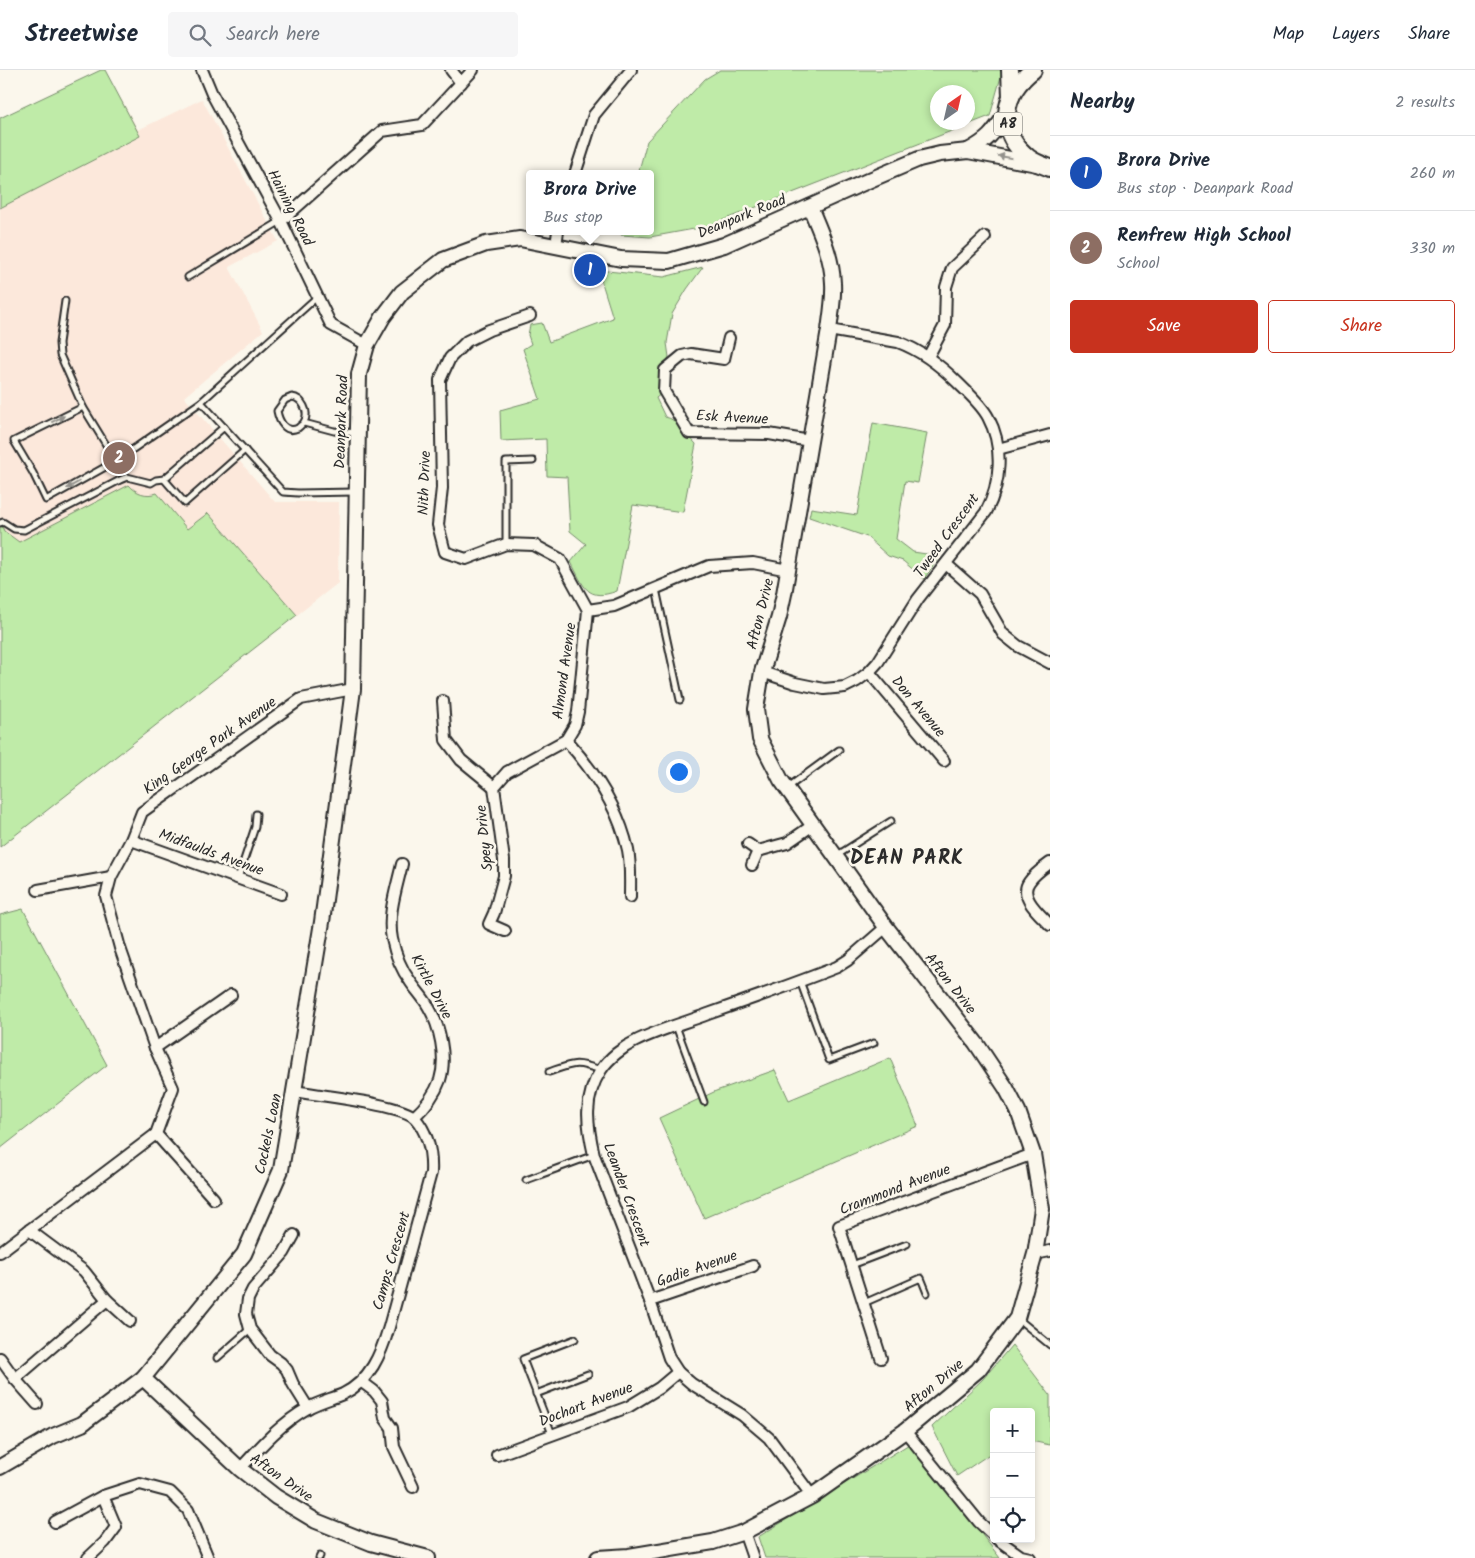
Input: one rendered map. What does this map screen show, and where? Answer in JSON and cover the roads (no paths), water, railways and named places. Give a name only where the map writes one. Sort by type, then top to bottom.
[{"type":"main road","name":"A8","points":[[1010,70],[1009,129],[1014,141],[1022,151],[1031,159],[1046,167]]},
{"type":"main road","name":"A8","points":[[1009,105],[1023,78],[1033,70]]},
{"type":"street","name":"Haining Road","points":[[202,70],[212,94],[281,221],[331,325],[367,345]]},
{"type":"street","points":[[451,70],[461,83]]},
{"type":"street","points":[[281,221],[382,131],[422,125],[472,70]]},
{"type":"street","points":[[576,170],[594,115],[631,70]]},
{"type":"street","name":"Deanpark Road","points":[[968,151],[991,136],[1009,105]]},
{"type":"street","name":"Deanpark Road","points":[[353,689],[359,374],[367,345],[383,317],[402,292],[442,260],[486,244],[520,239],[621,259],[669,261],[724,246],[919,159],[940,154],[968,151],[1015,158],[1046,167]]},
{"type":"street","name":"Afton Drive","points":[[598,1558],[629,1557],[713,1542],[744,1532],[812,1496],[905,1431],[978,1370],[1016,1318],[1035,1254],[1042,1209],[1033,1154],[1018,1112],[1006,1088],[976,1043],[886,927],[781,780],[760,739],[757,726],[756,709],[762,672],[779,617],[829,330],[833,282],[830,258],[810,207]]},
{"type":"street","points":[[556,246],[557,235]]},
{"type":"street","points":[[928,357],[945,325],[946,287],[952,268],[985,237]]},
{"type":"street","name":"Nith Drive","points":[[530,316],[489,330],[467,341],[450,358],[440,380],[442,488],[438,525],[445,552],[466,559],[506,544],[534,545],[560,559],[588,610]]},
{"type":"street","name":"Tweed Crescent","points":[[762,672],[795,684],[824,690],[845,687],[869,672],[878,662],[918,599],[980,522],[992,501],[997,486],[998,448],[988,417],[978,404],[948,374],[928,357],[898,342],[829,330]]},
{"type":"street","name":"Esk Avenue","points":[[729,338],[724,359],[691,354],[682,356],[665,370],[664,390],[690,433],[769,434],[810,441]]},
{"type":"street","points":[[998,448],[1050,435]]},
{"type":"street","name":"Almond Avenue","points":[[630,897],[628,852],[623,832],[610,802],[586,762],[566,740],[575,725],[578,712],[588,610],[614,606],[709,566],[753,562],[788,570]]},
{"type":"street","points":[[946,564],[980,594],[1003,634],[1018,646],[1050,663]]},
{"type":"street","name":"Don Avenue","points":[[869,672],[944,761]]},
{"type":"street","name":"King George Park Avenue","points":[[156,1134],[174,1088],[155,1048],[120,948],[106,896],[111,877],[131,840],[142,812],[301,699],[353,689]]},
{"type":"street","name":"Cockels Loan","points":[[0,1467],[53,1436],[82,1424],[143,1378],[244,1254],[281,1170],[322,922],[353,689]]},
{"type":"street","points":[[443,701],[446,740],[462,760],[494,787]]},
{"type":"street","name":"Spey Drive","points":[[505,932],[489,924],[504,876],[504,860],[494,787],[507,772],[566,740]]},
{"type":"street","points":[[758,851],[787,843],[812,825]]},
{"type":"street","name":"Midfaulds Avenue","points":[[131,840],[282,894]]},
{"type":"street","points":[[748,844],[758,851]]},
{"type":"street","points":[[752,865],[758,851]]},
{"type":"street","points":[[1050,862],[1026,886],[1028,900],[1050,925]]},
{"type":"street","name":"Kirtle Drive","points":[[402,864],[393,906],[392,939],[399,962],[408,979],[428,1006],[436,1024],[442,1054],[442,1069],[439,1080],[425,1107],[414,1117]]},
{"type":"street","points":[[38,890],[111,877]]},
{"type":"street","name":"Leander Crescent","points":[[812,1496],[769,1438],[742,1415],[692,1384],[678,1372],[669,1358],[650,1301],[594,1155],[587,1115],[589,1101],[601,1070],[624,1048],[637,1040],[837,967],[848,960],[886,927]]},
{"type":"street","points":[[155,1048],[231,995]]},
{"type":"street","points":[[294,1091],[391,1107],[414,1117]]},
{"type":"street","name":"Camps Crescent","points":[[240,1469],[267,1439],[308,1408],[345,1393],[362,1382],[374,1366],[384,1342],[431,1173],[430,1146],[426,1135],[414,1117]]},
{"type":"street","points":[[0,1252],[156,1134],[214,1199]]},
{"type":"street","name":"Crammond Avenue","points":[[881,1358],[839,1226],[1033,1154]]},
{"type":"street","points":[[29,1230],[84,1271],[107,1300],[130,1321]]},
{"type":"street","points":[[294,1235],[284,1253],[253,1289],[248,1299],[246,1314],[250,1330],[270,1355],[288,1370],[293,1384],[308,1408]]},
{"type":"street","points":[[1035,1254],[1050,1250]]},
{"type":"street","name":"Gadie Avenue","points":[[650,1301],[753,1266]]},
{"type":"street","points":[[15,1379],[107,1300]]},
{"type":"street","points":[[0,1358],[37,1404]]},
{"type":"street","name":"Dochart Avenue","points":[[497,1455],[634,1404],[659,1388],[678,1372]]},
{"type":"street","name":"Afton Drive","points":[[143,1378],[240,1469],[276,1497],[316,1522],[371,1543],[428,1558]]},
{"type":"street","points":[[362,1382],[382,1400],[385,1418],[392,1428],[394,1446],[413,1487]]},
{"type":"street","points":[[905,1431],[979,1522],[990,1532]]},
{"type":"street","points":[[55,1522],[103,1496],[140,1484],[170,1492],[188,1510],[208,1558]]},
{"type":"street","points":[[88,1558],[116,1527],[103,1496]]},
{"type":"street","points":[[744,1532],[752,1558]]},
{"type":"street","points":[[1002,1543],[1020,1556],[1030,1558]]},
{"type":"lane","points":[[188,277],[281,221]]},
{"type":"lane","points":[[83,407],[14,441],[33,472],[46,500],[116,461],[201,402],[318,296]]},
{"type":"lane","points":[[65,301],[59,343],[60,355],[83,407],[116,461]]},
{"type":"lane","points":[[304,423],[305,411],[300,400],[292,397],[280,405],[277,411],[278,416],[284,427],[290,430],[304,423],[334,431],[357,433]]},
{"type":"lane","points":[[201,402],[283,492],[298,494],[356,492]]},
{"type":"lane","points":[[0,523],[3,522],[16,529],[24,530],[127,477],[151,483],[164,479],[224,427]]},
{"type":"lane","points":[[164,479],[185,503],[245,450]]},
{"type":"lane","points":[[506,544],[506,462],[533,461]]},
{"type":"lane","points":[[656,588],[680,700]]},
{"type":"lane","points":[[787,788],[838,750]]},
{"type":"lane","points":[[238,878],[254,827],[256,814]]},
{"type":"lane","points":[[836,856],[891,821]]},
{"type":"lane","points":[[800,981],[830,1060],[874,1043]]},
{"type":"lane","points":[[676,1026],[704,1102]]},
{"type":"lane","points":[[550,1072],[572,1064],[581,1063],[601,1070]]},
{"type":"lane","points":[[526,1180],[594,1155]]},
{"type":"lane","points":[[852,1265],[907,1244]]},
{"type":"lane","points":[[864,1303],[921,1278],[927,1293]]},
{"type":"lane","points":[[1016,1318],[1050,1345]]},
{"type":"lane","points":[[218,1358],[250,1330]]},
{"type":"lane","points":[[552,1434],[523,1359],[575,1339]]},
{"type":"lane","points":[[536,1394],[588,1374]]},
{"type":"place","name":"Brora Drive","points":[[590,270]]},
{"type":"place","name":"Renfrew High School","points":[[119,458]]},
{"type":"district","name":"DEAN PARK","points":[[907,859]]}]
